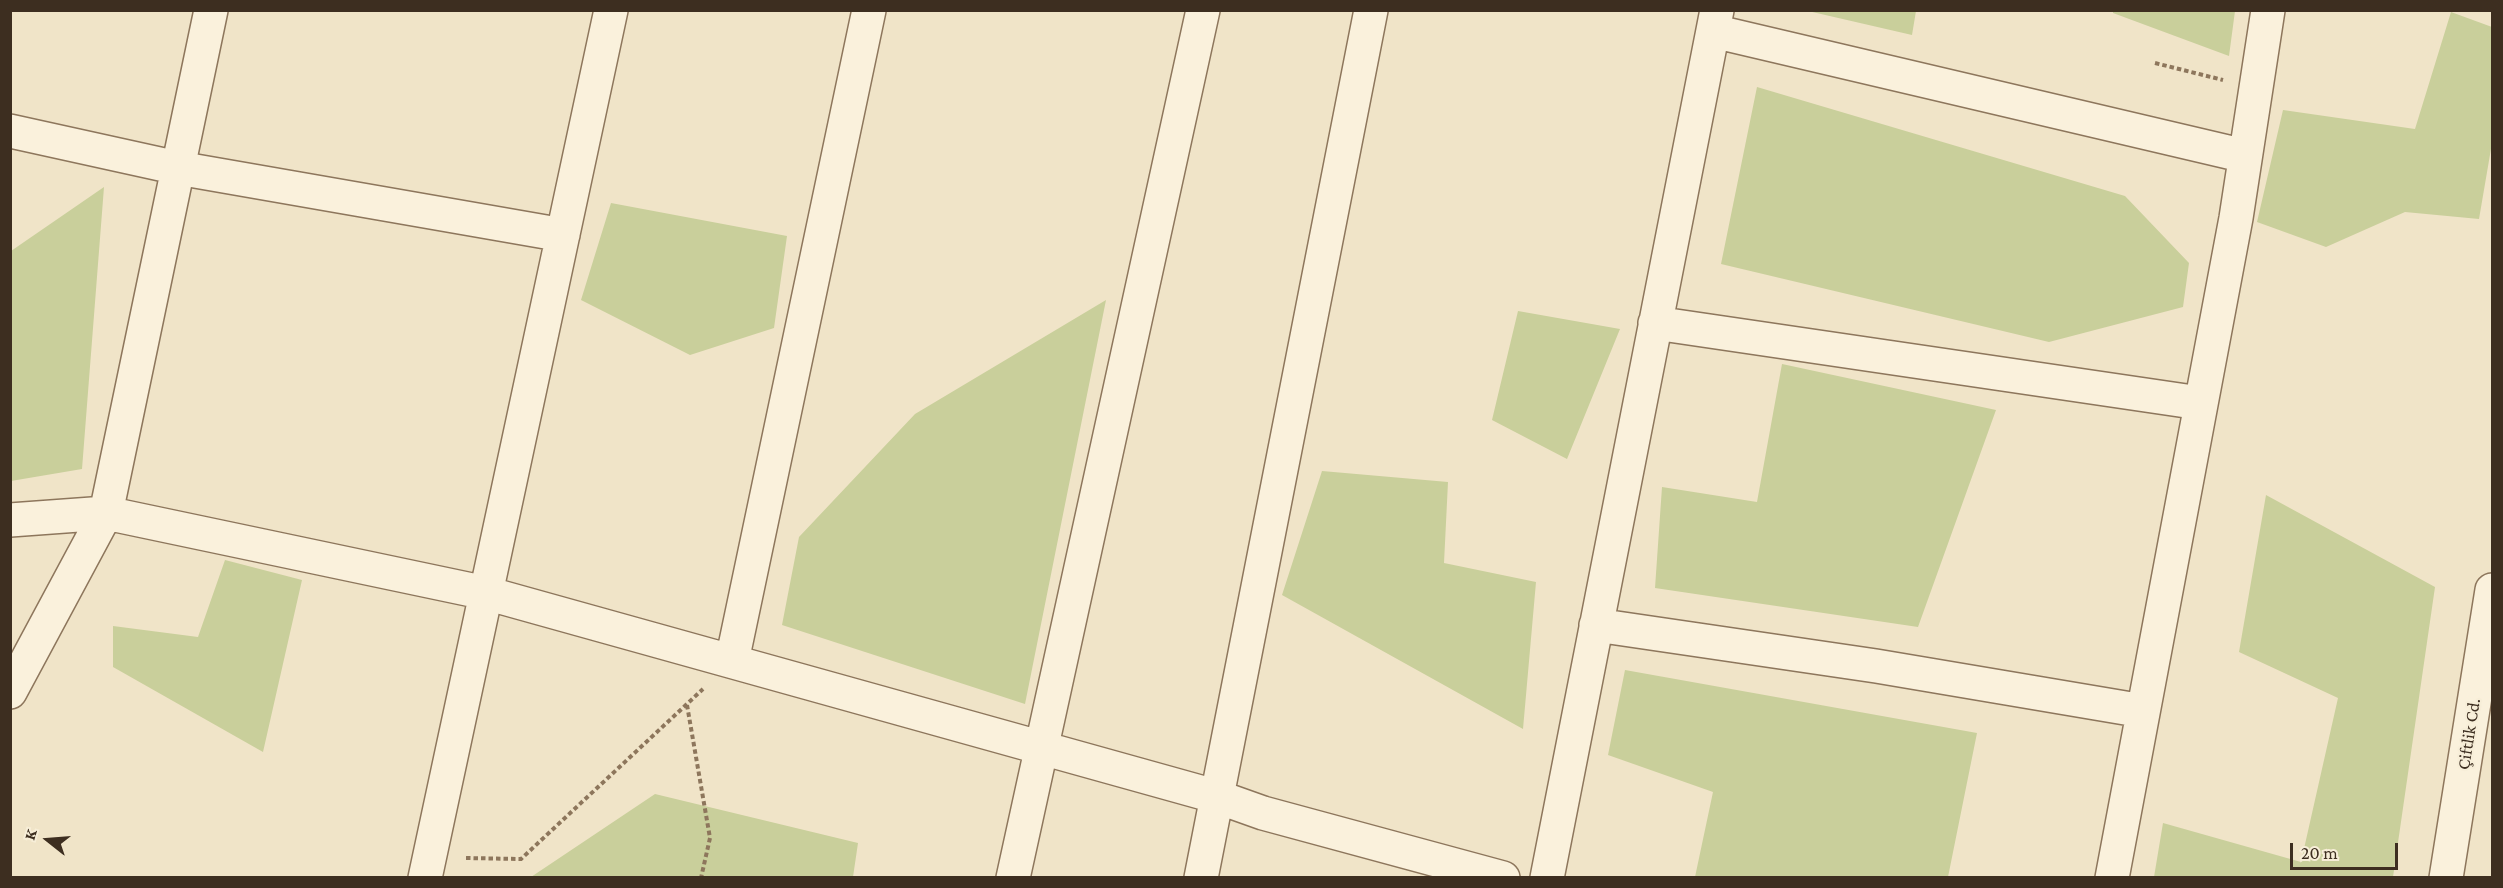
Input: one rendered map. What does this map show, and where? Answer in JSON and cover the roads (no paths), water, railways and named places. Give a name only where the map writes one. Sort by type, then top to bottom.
[{"type":"street","points":[[10,693],[106,513],[211,10]]},
{"type":"street","points":[[427,867],[611,10]]},
{"type":"street","points":[[732,661],[868,10]]},
{"type":"street","points":[[1013,878],[1203,10]]},
{"type":"street","points":[[1201,878],[1371,10]]},
{"type":"street","points":[[2112,878],[2245,156],[2268,10]]},
{"type":"street","points":[[1547,878],[1715,21],[2245,156]]},
{"type":"street","points":[[10,131],[178,168],[563,235]]},
{"type":"street","points":[[1655,323],[2200,403]]},
{"type":"street","points":[[10,520],[106,513],[486,593],[1218,797],[1263,813],[1503,878]]},
{"type":"street","name":"Çiftlik Cd.","points":[[2446,878],[2493,590]]},
{"type":"street","points":[[1596,625],[1876,666],[2143,711]]}]
